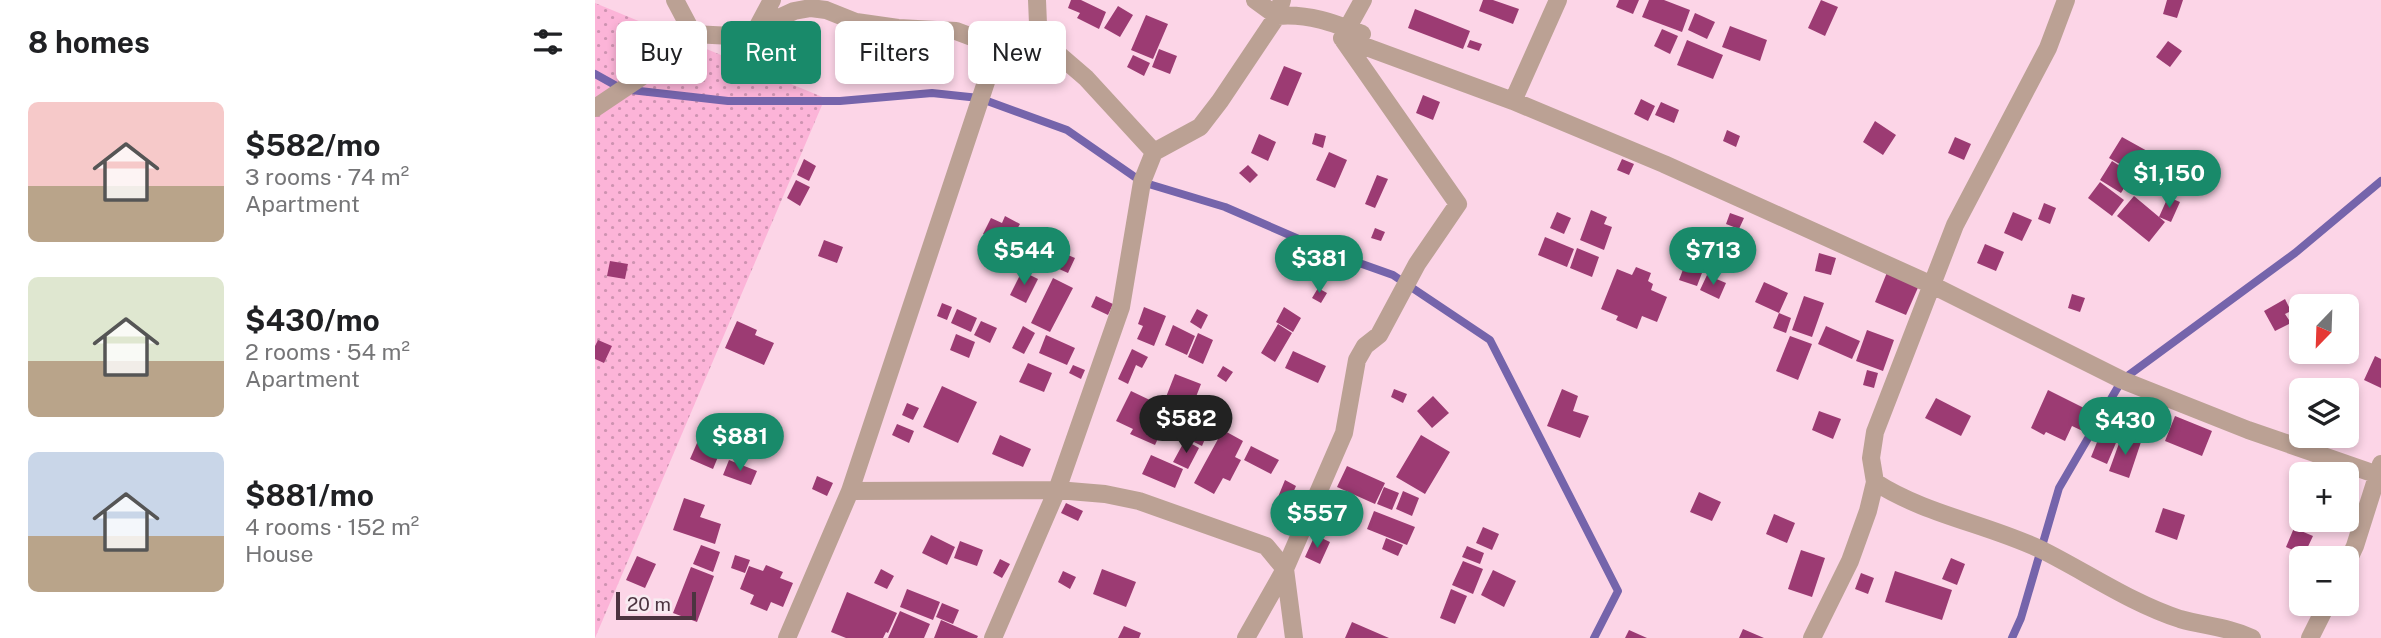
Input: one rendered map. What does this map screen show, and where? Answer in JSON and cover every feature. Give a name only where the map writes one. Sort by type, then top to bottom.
[{"type":"street","points":[[675,0],[686,21]]},
{"type":"street","points":[[761,21],[772,0]]},
{"type":"street","points":[[1037,0],[1038,21]]},
{"type":"street","points":[[1255,0],[1326,20],[1412,52],[1342,38]]},
{"type":"street","points":[[1342,38],[1363,0]]},
{"type":"street","points":[[1513,101],[1559,0]]},
{"type":"street","points":[[1812,638],[1850,561],[1868,512],[1875,482],[1871,458],[1875,432],[1955,225],[2048,48],[2066,0]]},
{"type":"street","points":[[772,21],[794,11],[811,8],[826,10],[856,22],[898,28],[956,31],[968,36]]},
{"type":"street","points":[[993,638],[1057,490],[1121,307],[1142,182],[1154,152],[1200,127],[1280,8]]},
{"type":"street","points":[[1342,38],[1513,101],[1664,164],[1932,285],[2122,380],[2248,430],[2379,471],[2355,546]]},
{"type":"street","points":[[1246,638],[1285,569],[1344,433],[1357,360],[1365,346],[1378,335],[1417,264],[1458,204],[1342,38]]},
{"type":"street","points":[[1066,61],[1086,78],[1154,152]]},
{"type":"street","points":[[595,108],[631,84]]},
{"type":"street","points":[[787,638],[850,491],[985,84]]},
{"type":"street","points":[[1875,482],[1899,497],[2041,550],[2148,606],[2181,619],[2235,631],[2252,638]]},
{"type":"street","points":[[850,491],[1057,490],[1105,494],[1139,501],[1266,546],[1285,569],[1294,638]]},
{"type":"street","points":[[2310,638],[2321,616]]},
{"type":"shaded area","points":[[595,3],[639,21],[616,21],[616,84],[707,84],[707,49],[721,55],[721,84],[791,84],[825,98],[595,638]]},
{"type":"building","points":[[1071,0],[1081,0],[1106,12],[1099,29],[1077,18],[1080,13],[1068,8]]},
{"type":"building","points":[[1483,0],[1493,0],[1519,9],[1513,24],[1479,11]]},
{"type":"building","points":[[1619,0],[1639,0],[1633,14],[1616,7]]},
{"type":"building","points":[[1649,0],[1664,0],[1690,10],[1682,32],[1642,17]]},
{"type":"building","points":[[1821,0],[1838,7],[1825,36],[1808,28]]},
{"type":"building","points":[[2167,0],[2183,0],[2177,18],[2163,14]]},
{"type":"building","points":[[1118,6],[1133,15],[1120,37],[1104,28]]},
{"type":"building","points":[[1415,9],[1470,31],[1463,49],[1408,28]]},
{"type":"building","points":[[1695,13],[1715,22],[1707,39],[1688,30]]},
{"type":"building","points":[[1146,15],[1168,24],[1153,59],[1131,50]]},
{"type":"building","points":[[1730,26],[1767,40],[1760,61],[1722,47]]},
{"type":"building","points":[[1662,29],[1678,36],[1670,54],[1654,46]]},
{"type":"building","points":[[1470,40],[1482,44],[1479,51],[1467,47]]},
{"type":"building","points":[[1687,40],[1723,55],[1713,79],[1677,65]]},
{"type":"building","points":[[2168,41],[2182,51],[2170,67],[2156,57]]},
{"type":"building","points":[[1159,49],[1177,56],[1170,74],[1152,67]]},
{"type":"building","points":[[1133,55],[1150,63],[1144,76],[1127,67]]},
{"type":"building","points":[[1284,66],[1302,73],[1288,106],[1270,99]]},
{"type":"building","points":[[1423,95],[1440,102],[1433,120],[1416,113]]},
{"type":"building","points":[[1641,99],[1655,106],[1648,121],[1634,114]]},
{"type":"building","points":[[1661,102],[1679,110],[1674,123],[1655,115]]},
{"type":"building","points":[[1875,121],[1896,135],[1883,155],[1863,142]]},
{"type":"building","points":[[1727,130],[1740,136],[1736,147],[1723,141]]},
{"type":"building","points":[[1315,133],[1326,136],[1323,148],[1312,144]]},
{"type":"building","points":[[1259,134],[1276,142],[1268,161],[1251,153]]},
{"type":"building","points":[[1955,137],[1971,144],[1964,160],[1948,153]]},
{"type":"building","points":[[2122,137],[2158,157],[2146,179],[2109,158]]},
{"type":"building","points":[[2192,150],[2206,157],[2196,179],[2182,172]]},
{"type":"building","points":[[1329,152],[1347,160],[1335,188],[1316,180]]},
{"type":"building","points":[[804,159],[816,166],[809,181],[797,175]]},
{"type":"building","points":[[1622,159],[1634,164],[1629,175],[1617,170]]},
{"type":"building","points":[[2112,161],[2133,174],[2121,193],[2100,180]]},
{"type":"building","points":[[1248,165],[1258,175],[1250,183],[1239,173]]},
{"type":"building","points":[[1377,175],[1388,179],[1375,208],[1365,204]]},
{"type":"building","points":[[796,180],[810,187],[800,206],[787,198]]},
{"type":"building","points":[[2100,182],[2124,200],[2112,216],[2088,198]]},
{"type":"building","points":[[2134,196],[2165,222],[2149,242],[2117,216]]},
{"type":"building","points":[[2168,197],[2180,202],[2171,222],[2159,217]]},
{"type":"building","points":[[2044,203],[2056,208],[2050,224],[2038,219]]},
{"type":"building","points":[[1591,210],[1607,217],[1604,224],[1612,227],[1604,250],[1580,240]]},
{"type":"building","points":[[1557,212],[1571,218],[1564,234],[1550,228]]},
{"type":"building","points":[[2013,212],[2032,220],[2022,241],[2004,233]]},
{"type":"building","points":[[1730,213],[1744,218],[1739,229],[1726,224]]},
{"type":"building","points":[[1005,216],[1020,224],[1016,231],[1024,235],[1015,251],[983,234],[991,218],[1002,223]]},
{"type":"building","points":[[1042,227],[1059,235],[1052,249],[1036,241]]},
{"type":"building","points":[[1375,228],[1385,232],[1381,241],[1371,238]]},
{"type":"building","points":[[1545,237],[1574,249],[1567,267],[1538,255]]},
{"type":"building","points":[[824,240],[843,247],[837,263],[818,256]]},
{"type":"building","points":[[1985,244],[2004,252],[1996,271],[1977,263]]},
{"type":"building","points":[[1032,245],[1049,253],[1044,267],[1026,259]]},
{"type":"building","points":[[1692,246],[1710,252],[1697,286],[1679,280]]},
{"type":"building","points":[[1309,248],[1321,255],[1317,263],[1305,256]]},
{"type":"building","points":[[1577,248],[1599,257],[1592,277],[1570,268]]},
{"type":"building","points":[[1056,250],[1075,258],[1068,273],[1050,265]]},
{"type":"building","points":[[1006,253],[1020,260],[1014,273],[1000,267]]},
{"type":"building","points":[[1819,253],[1836,258],[1831,275],[1815,271]]},
{"type":"building","points":[[610,261],[628,264],[625,279],[607,276]]},
{"type":"building","points":[[1636,267],[1651,273],[1648,281],[1653,284],[1651,290],[1667,297],[1657,322],[1642,316],[1637,329],[1616,320],[1618,316],[1601,309],[1617,269],[1632,275]]},
{"type":"building","points":[[1888,270],[1920,283],[1906,315],[1875,302]]},
{"type":"building","points":[[1022,271],[1038,279],[1026,303],[1010,295]]},
{"type":"building","points":[[1707,275],[1726,283],[1719,299],[1700,290]]},
{"type":"building","points":[[1053,278],[1073,288],[1050,332],[1031,323]]},
{"type":"building","points":[[1764,282],[1788,293],[1779,313],[1755,302]]},
{"type":"building","points":[[1318,288],[1327,293],[1321,303],[1312,298]]},
{"type":"building","points":[[2072,294],[2085,298],[2080,312],[2068,308]]},
{"type":"building","points":[[1096,296],[1113,304],[1108,315],[1091,307]]},
{"type":"building","points":[[1804,296],[1824,303],[1812,337],[1792,330]]},
{"type":"building","points":[[2285,299],[2289,307],[2289,312],[2285,314],[2289,324],[2275,331],[2264,311]]},
{"type":"building","points":[[942,303],[952,307],[947,320],[937,316]]},
{"type":"building","points":[[1144,307],[1166,316],[1154,346],[1137,339],[1143,326],[1138,324]]},
{"type":"building","points":[[1284,307],[1301,318],[1293,332],[1276,322]]},
{"type":"building","points":[[957,309],[977,318],[971,332],[951,323]]},
{"type":"building","points":[[1197,309],[1208,315],[1201,329],[1190,322]]},
{"type":"building","points":[[1779,313],[1791,318],[1786,333],[1773,328]]},
{"type":"building","points":[[737,321],[757,330],[755,335],[774,343],[764,365],[725,348]]},
{"type":"building","points":[[981,321],[997,328],[990,343],[974,335]]},
{"type":"building","points":[[1278,324],[1292,333],[1275,362],[1261,353]]},
{"type":"building","points":[[1173,325],[1195,336],[1187,355],[1165,345]]},
{"type":"building","points":[[1023,326],[1035,333],[1024,354],[1012,348]]},
{"type":"building","points":[[1826,326],[1860,341],[1852,359],[1818,344]]},
{"type":"building","points":[[1867,330],[1894,340],[1883,371],[1856,361]]},
{"type":"building","points":[[1198,333],[1213,340],[1203,364],[1188,357]]},
{"type":"building","points":[[956,334],[975,342],[969,358],[950,350]]},
{"type":"building","points":[[1046,335],[1075,348],[1067,365],[1039,353]]},
{"type":"building","points":[[1790,336],[1812,344],[1798,380],[1776,371]]},
{"type":"building","points":[[598,340],[612,346],[604,363],[595,359]]},
{"type":"building","points":[[1132,349],[1148,357],[1142,368],[1136,365],[1128,384],[1118,379]]},
{"type":"building","points":[[1293,351],[1326,366],[1318,383],[1285,368]]},
{"type":"building","points":[[2375,356],[2381,359],[2381,388],[2364,380]]},
{"type":"building","points":[[1028,363],[1052,373],[1044,392],[1019,382]]},
{"type":"building","points":[[1073,365],[1085,370],[1081,379],[1069,373]]},
{"type":"building","points":[[1223,366],[1233,372],[1226,382],[1217,376]]},
{"type":"building","points":[[1867,370],[1878,373],[1874,388],[1863,385]]},
{"type":"building","points":[[1175,374],[1201,384],[1192,407],[1166,397]]},
{"type":"building","points":[[942,386],[977,402],[958,443],[923,427]]},
{"type":"building","points":[[1394,389],[1407,394],[1403,403],[1391,397]]},
{"type":"building","points":[[1562,389],[1578,396],[1573,411],[1589,416],[1580,438],[1547,426]]},
{"type":"building","points":[[2048,390],[2096,414],[2087,433],[2072,426],[2065,441],[2031,428]]},
{"type":"building","points":[[1131,391],[1154,402],[1152,406],[1169,414],[1155,445],[1130,434],[1133,429],[1116,421]]},
{"type":"building","points":[[1433,396],[1449,413],[1432,428],[1417,411]]},
{"type":"building","points":[[1936,398],[1971,416],[1961,436],[1925,418]]},
{"type":"building","points":[[1210,400],[1223,406],[1214,423],[1202,416]]},
{"type":"building","points":[[907,403],[919,408],[913,420],[902,415]]},
{"type":"building","points":[[1819,411],[1841,419],[1833,439],[1812,430]]},
{"type":"building","points":[[2175,416],[2212,431],[2202,456],[2165,441]]},
{"type":"building","points":[[1199,419],[1211,425],[1202,446],[1190,440]]},
{"type":"building","points":[[897,424],[914,431],[909,443],[892,435]]},
{"type":"building","points":[[2104,425],[2121,431],[2107,464],[2091,457]]},
{"type":"building","points":[[1223,430],[1243,441],[1235,457],[1241,460],[1230,481],[1223,478],[1214,494],[1194,483]]},
{"type":"building","points":[[1000,435],[1031,449],[1023,467],[992,454]]},
{"type":"building","points":[[1421,435],[1450,452],[1425,494],[1396,477]]},
{"type":"building","points":[[2122,435],[2141,442],[2129,478],[2109,471]]},
{"type":"building","points":[[1185,440],[1199,448],[1188,469],[1173,462]]},
{"type":"building","points":[[697,443],[720,452],[713,469],[690,459]]},
{"type":"building","points":[[1251,446],[1279,460],[1271,474],[1244,460]]},
{"type":"building","points":[[1151,455],[1183,469],[1175,488],[1142,474]]},
{"type":"building","points":[[729,460],[757,471],[751,485],[723,475]]},
{"type":"building","points":[[1347,466],[1385,483],[1375,504],[1337,487]]},
{"type":"building","points":[[817,476],[833,483],[827,496],[812,489]]},
{"type":"building","points":[[1285,480],[1296,486],[1289,502],[1278,497]]},
{"type":"building","points":[[1384,487],[1399,493],[1392,510],[1377,504]]},
{"type":"building","points":[[1403,491],[1419,498],[1412,516],[1396,509]]},
{"type":"building","points":[[1699,492],[1721,502],[1712,521],[1690,512]]},
{"type":"building","points":[[684,498],[705,505],[700,517],[721,524],[715,544],[673,530]]},
{"type":"building","points":[[1066,503],[1083,511],[1078,521],[1061,513]]},
{"type":"building","points":[[2163,508],[2185,515],[2177,540],[2155,532]]},
{"type":"building","points":[[1374,511],[1415,527],[1407,545],[1367,529]]},
{"type":"building","points":[[1774,514],[1795,523],[1787,543],[1766,534]]},
{"type":"building","points":[[1483,527],[1499,534],[1492,550],[1476,543]]},
{"type":"building","points":[[2292,532],[2304,532],[2313,536],[2308,546],[2286,547]]},
{"type":"building","points":[[931,535],[955,547],[947,565],[922,553]]},
{"type":"building","points":[[1315,535],[1330,542],[1320,564],[1305,557]]},
{"type":"building","points":[[1386,538],[1403,545],[1398,556],[1382,549]]},
{"type":"building","points":[[960,541],[983,550],[977,566],[954,558]]},
{"type":"building","points":[[701,545],[720,552],[713,572],[693,564]]},
{"type":"building","points":[[1467,546],[1484,553],[1480,564],[1462,557]]},
{"type":"building","points":[[1801,550],[1825,558],[1812,597],[1788,589]]},
{"type":"building","points":[[735,555],[750,560],[745,573],[731,568]]},
{"type":"building","points":[[637,556],[656,564],[645,588],[626,580]]},
{"type":"building","points":[[1951,558],[1965,564],[1957,585],[1942,579]]},
{"type":"building","points":[[1000,559],[1010,564],[1002,578],[993,573]]},
{"type":"building","points":[[1463,561],[1483,569],[1473,594],[1452,585]]},
{"type":"building","points":[[766,565],[783,572],[780,578],[793,583],[783,607],[771,602],[767,611],[750,604],[754,595],[740,589],[749,566],[763,571]]},
{"type":"building","points":[[691,567],[714,576],[697,622],[673,613]]},
{"type":"building","points":[[881,569],[894,576],[887,589],[874,583]]},
{"type":"building","points":[[1102,569],[1136,582],[1126,607],[1093,594]]},
{"type":"building","points":[[1493,570],[1516,581],[1504,607],[1481,595]]},
{"type":"building","points":[[1063,571],[1076,577],[1070,589],[1058,582]]},
{"type":"building","points":[[1895,571],[1952,590],[1942,620],[1885,602]]},
{"type":"building","points":[[1861,573],[1874,578],[1868,594],[1855,589]]},
{"type":"building","points":[[907,589],[940,602],[933,620],[900,607]]},
{"type":"building","points":[[1451,589],[1467,596],[1455,624],[1440,618]]},
{"type":"building","points":[[847,592],[897,613],[883,638],[846,638],[831,632]]},
{"type":"building","points":[[942,603],[959,610],[953,624],[936,617]]},
{"type":"building","points":[[900,611],[930,624],[924,638],[888,638]]},
{"type":"building","points":[[941,620],[978,636],[934,638]]},
{"type":"building","points":[[1352,622],[1389,638],[1345,638]]},
{"type":"building","points":[[1124,626],[1141,633],[1139,638],[1118,638]]},
{"type":"building","points":[[1743,629],[1764,638],[1739,638]]},
{"type":"building","points":[[1629,630],[1647,638],[1625,638]]},
{"type":"waterway","points":[[595,74],[622,89],[728,101],[840,101],[932,93],[979,98],[1067,130],[1142,182],[1225,207],[1331,253],[1393,275],[1490,340],[1618,591],[1594,638]]},
{"type":"waterway","points":[[2012,638],[2021,618],[2059,488],[2122,380],[2295,253],[2381,181]]}]
